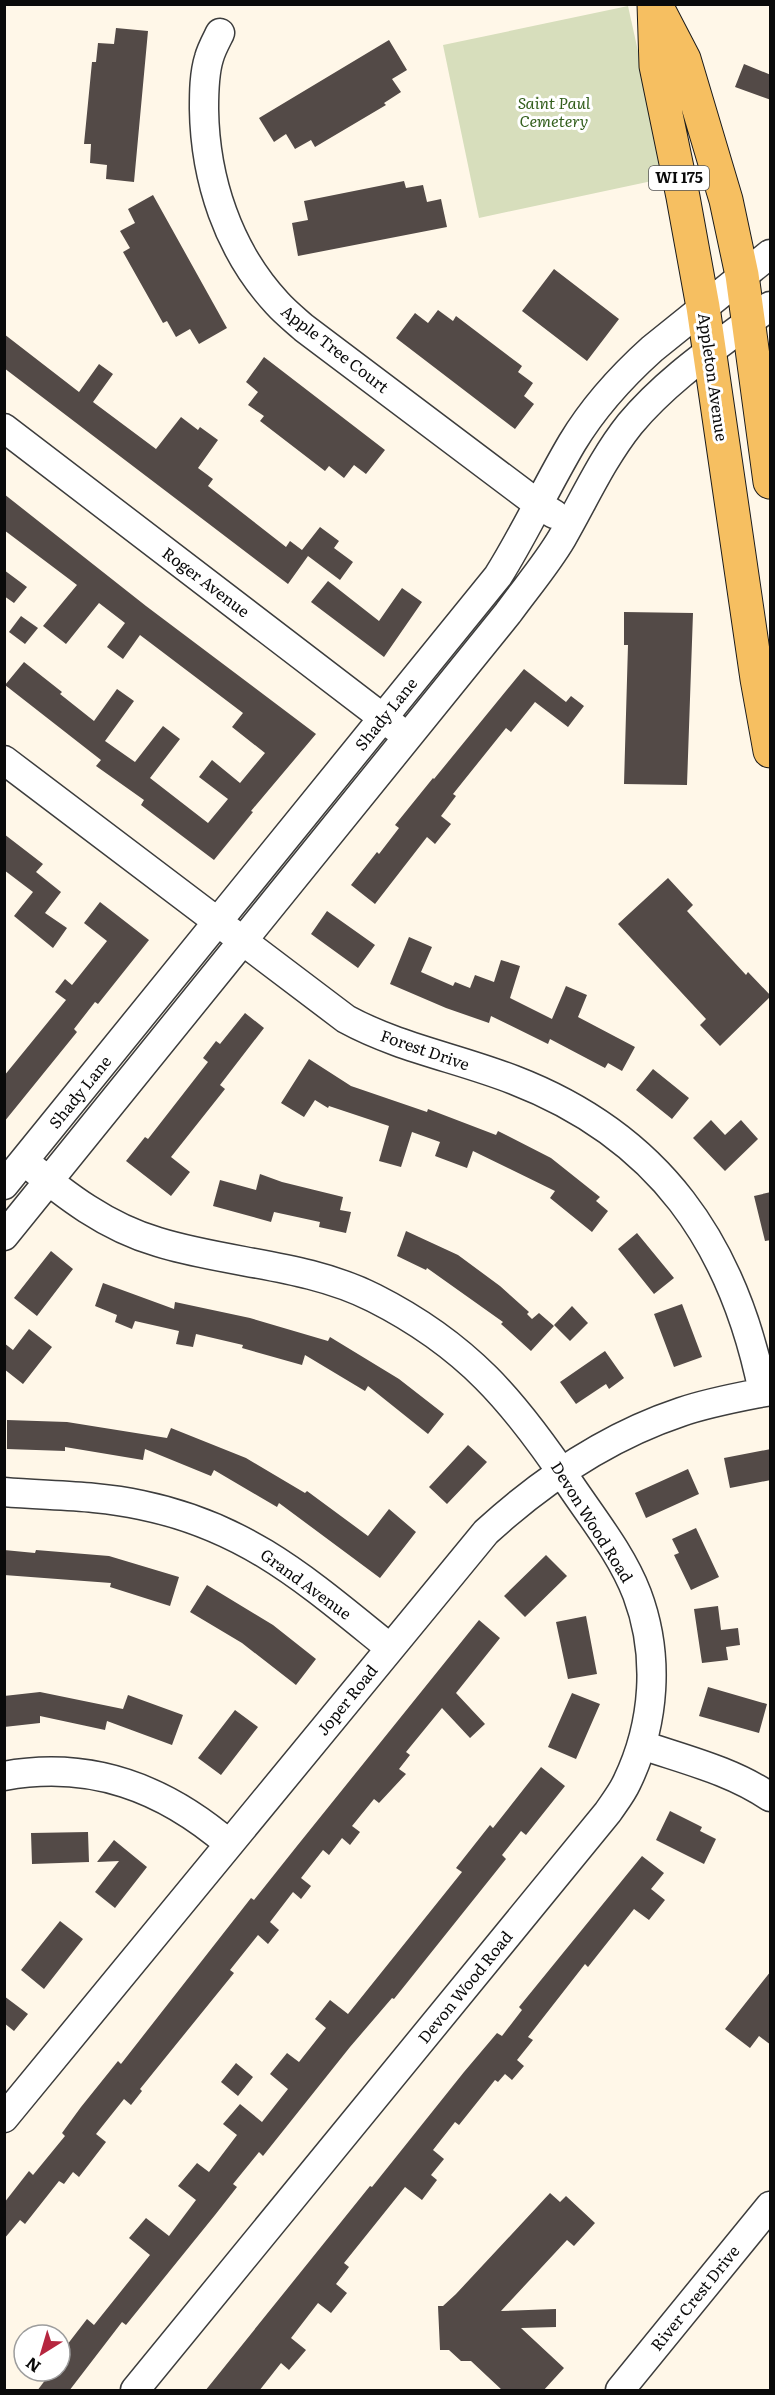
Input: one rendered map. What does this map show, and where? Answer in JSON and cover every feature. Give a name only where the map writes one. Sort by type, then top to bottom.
[{"type":"main road","name":"Appleton Avenue","points":[[655,4],[684,59],[726,200],[742,275],[759,315],[771,482]]},
{"type":"main road","name":"Appleton Avenue","points":[[655,4],[656,66],[703,307],[764,678],[771,751]]},
{"type":"street","name":"Apple Tree Court","points":[[220,33],[208,59],[204,96],[207,160],[226,222],[243,256],[259,280],[277,303],[304,328],[539,505],[570,524]]},
{"type":"street","name":"Shady Lane","points":[[4,1185],[498,576],[520,541],[572,444],[594,410],[635,364],[742,275],[771,254]]},
{"type":"street","name":"Shady Lane","points":[[4,1236],[515,603],[550,556],[610,453],[630,424],[661,392],[709,351],[759,315]]},
{"type":"street","name":"Roger Avenue","points":[[4,428],[407,737]]},
{"type":"street","name":"Forest Drive","points":[[4,760],[346,1019],[400,1043],[542,1091],[581,1111],[630,1146],[655,1169],[683,1202],[722,1263],[736,1296],[767,1391]]},
{"type":"street","name":"Devon Wood Road","points":[[24,1161],[85,1208],[118,1228],[158,1243],[325,1280],[372,1297],[421,1324],[447,1342],[493,1382],[525,1421],[561,1472],[627,1574],[637,1594],[651,1654],[652,1686],[642,1745],[627,1784],[608,1812],[135,2391]]},
{"type":"street","name":"Joper Road","points":[[4,2118],[486,1533],[537,1488],[603,1446],[653,1422],[712,1403],[767,1391]]},
{"type":"street","name":"Grand Avenue","points":[[4,1492],[140,1504],[231,1533],[299,1574],[390,1648]]},
{"type":"street","points":[[642,1745],[718,1770],[771,1797]]},
{"type":"street","points":[[4,1776],[44,1771],[78,1773],[127,1783],[173,1803],[209,1827],[229,1844]]},
{"type":"street","name":"River Crest Drive","points":[[620,2391],[771,2206]]},
{"type":"green space","name":"Saint Paul Cemetery","points":[[628,6],[666,178],[479,218],[443,45]]},
{"type":"building","points":[[116,28],[148,31],[134,182],[106,179],[107,165],[90,163],[91,144],[84,144],[92,62],[96,62],[98,43],[114,44]]},
{"type":"building","points":[[389,40],[407,70],[392,79],[401,92],[384,103],[386,105],[315,147],[311,140],[295,149],[286,134],[274,142],[259,118]]},
{"type":"building","points":[[744,64],[771,75],[771,100],[735,87]]},
{"type":"building","points":[[404,181],[406,188],[423,185],[427,202],[441,199],[447,227],[298,256],[292,223],[308,220],[304,201]]},
{"type":"building","points":[[153,195],[227,328],[199,344],[190,329],[176,337],[167,321],[163,323],[123,252],[130,248],[120,231],[135,223],[128,209]]},
{"type":"building","points":[[554,269],[619,319],[587,361],[522,311]]},
{"type":"building","points":[[438,310],[453,321],[456,316],[522,366],[518,372],[533,383],[524,396],[534,404],[515,429],[396,338],[415,313],[428,323]]},
{"type":"building","points":[[4,334],[79,392],[99,364],[113,374],[93,402],[156,449],[181,417],[198,430],[200,427],[218,440],[198,468],[213,479],[208,486],[286,547],[290,541],[302,550],[320,527],[339,541],[334,548],[353,562],[340,580],[308,556],[288,584],[4,368]]},
{"type":"building","points":[[264,357],[385,450],[366,474],[354,465],[344,478],[329,466],[325,471],[260,421],[264,416],[248,405],[258,392],[246,382]]},
{"type":"building","points":[[4,494],[146,606],[316,734],[251,811],[253,812],[214,860],[141,805],[144,800],[96,766],[101,760],[5,685],[24,662],[94,721],[117,689],[134,701],[105,741],[135,762],[163,726],[180,739],[150,778],[208,823],[228,799],[199,777],[212,760],[240,783],[265,753],[232,727],[243,713],[140,635],[123,659],[107,647],[125,623],[99,603],[66,644],[43,626],[77,585],[4,530]]},
{"type":"building","points":[[4,570],[27,587],[14,603],[4,596]]},
{"type":"building","points":[[328,581],[379,621],[402,588],[422,602],[384,657],[311,602]]},
{"type":"building","points":[[624,612],[693,613],[687,785],[624,784],[628,645],[624,645]]},
{"type":"building","points":[[21,616],[38,628],[25,644],[9,632]]},
{"type":"building","points":[[524,669],[566,702],[571,696],[584,706],[568,727],[535,702],[511,732],[506,728],[453,794],[456,796],[441,816],[451,824],[435,844],[427,837],[375,904],[351,885],[399,828],[395,825]]},
{"type":"building","points":[[4,834],[43,864],[36,872],[61,892],[45,913],[67,928],[53,948],[14,916],[33,892],[4,870]]},
{"type":"building","points":[[668,878],[693,905],[687,911],[746,975],[748,972],[771,996],[720,1046],[700,1025],[706,1019],[618,924]]},
{"type":"building","points":[[100,902],[149,940],[98,1004],[95,1002],[74,1029],[77,1032],[4,1122],[4,1076],[66,1000],[55,992],[65,979],[72,985],[107,941],[84,923]]},
{"type":"building","points":[[327,911],[375,945],[358,968],[311,934]]},
{"type":"building","points":[[409,937],[432,947],[421,972],[453,986],[455,982],[470,988],[475,975],[494,982],[501,960],[520,966],[510,998],[552,1019],[566,986],[587,995],[578,1017],[635,1047],[622,1071],[608,1063],[605,1068],[550,1039],[548,1044],[491,1016],[489,1023],[446,1008],[390,984]]},
{"type":"building","points":[[245,1013],[264,1028],[220,1085],[225,1089],[171,1157],[190,1172],[171,1196],[126,1161],[145,1137],[148,1139],[208,1062],[203,1058],[216,1041],[220,1044]]},
{"type":"building","points":[[309,1059],[351,1086],[427,1112],[428,1109],[496,1135],[498,1131],[551,1158],[600,1197],[596,1201],[608,1211],[592,1232],[550,1198],[555,1191],[473,1151],[467,1168],[435,1156],[440,1142],[412,1132],[401,1167],[379,1161],[389,1126],[329,1106],[328,1108],[315,1100],[304,1117],[281,1103]]},
{"type":"building","points":[[653,1069],[689,1098],[672,1119],[636,1090]]},
{"type":"building","points":[[711,1120],[725,1135],[741,1120],[758,1139],[725,1171],[693,1138]]},
{"type":"building","points":[[260,1174],[282,1182],[343,1197],[340,1210],[351,1212],[346,1233],[319,1227],[320,1222],[274,1212],[271,1222],[213,1206],[220,1180],[256,1190]]},
{"type":"building","points":[[771,1192],[771,1240],[765,1241],[754,1196]]},
{"type":"building","points":[[406,1231],[458,1255],[500,1286],[529,1312],[527,1314],[532,1319],[539,1313],[554,1326],[531,1351],[501,1324],[503,1322],[427,1268],[426,1270],[397,1256]]},
{"type":"building","points":[[637,1233],[674,1278],[654,1294],[618,1249]]},
{"type":"building","points":[[51,1251],[73,1269],[37,1316],[14,1298]]},
{"type":"building","points":[[103,1283],[174,1309],[175,1302],[250,1318],[328,1341],[330,1337],[399,1379],[444,1414],[428,1434],[368,1386],[365,1391],[305,1355],[302,1365],[242,1348],[243,1345],[196,1334],[193,1347],[176,1344],[179,1331],[135,1321],[132,1329],[115,1322],[117,1315],[95,1306]]},
{"type":"building","points":[[682,1304],[702,1357],[674,1367],[654,1314]]},
{"type":"building","points":[[572,1306],[588,1323],[570,1341],[554,1325]]},
{"type":"building","points":[[29,1329],[52,1347],[23,1384],[4,1369],[4,1343],[13,1350]]},
{"type":"building","points":[[605,1351],[624,1378],[609,1389],[606,1384],[576,1404],[560,1382]]},
{"type":"building","points":[[7,1420],[67,1422],[167,1438],[171,1428],[246,1458],[305,1493],[307,1491],[368,1536],[389,1509],[416,1532],[380,1578],[279,1503],[277,1507],[214,1470],[211,1476],[145,1449],[143,1460],[65,1447],[65,1451],[7,1449]]},
{"type":"building","points":[[468,1445],[487,1462],[447,1504],[429,1487]]},
{"type":"building","points":[[771,1449],[771,1480],[730,1488],[724,1458]]},
{"type":"building","points":[[688,1469],[699,1494],[646,1518],[635,1493]]},
{"type":"building","points":[[696,1528],[719,1577],[691,1590],[674,1555],[679,1553],[672,1539]]},
{"type":"building","points":[[4,1550],[35,1553],[36,1550],[109,1556],[179,1577],[170,1606],[110,1587],[111,1583],[4,1575]]},
{"type":"building","points":[[546,1555],[567,1576],[525,1617],[504,1596]]},
{"type":"building","points":[[207,1585],[273,1625],[316,1659],[296,1685],[242,1643],[190,1612]]},
{"type":"building","points":[[718,1606],[721,1630],[738,1628],[740,1645],[726,1647],[728,1660],[702,1663],[694,1609]]},
{"type":"building","points":[[586,1616],[597,1674],[568,1679],[556,1622]]},
{"type":"building","points":[[479,1620],[500,1638],[456,1693],[485,1724],[470,1738],[442,1708],[406,1752],[410,1755],[399,1769],[406,1774],[379,1803],[374,1799],[352,1826],[360,1832],[350,1845],[342,1838],[329,1855],[323,1850],[301,1878],[311,1886],[301,1899],[293,1892],[270,1922],[279,1930],[268,1944],[258,1935],[230,1970],[234,1973],[140,2089],[142,2091],[131,2105],[124,2099],[96,2134],[106,2142],[79,2177],[73,2172],[64,2184],[59,2181],[25,2224],[20,2220],[4,2239],[4,2203],[29,2171],[33,2175],[65,2136],[62,2133],[81,2107],[118,2061],[121,2064],[251,1898],[254,1900]]},
{"type":"building","points":[[708,1687],[767,1704],[759,1733],[699,1716]]},
{"type":"building","points":[[40,1692],[123,1709],[128,1695],[183,1715],[172,1745],[107,1721],[105,1730],[40,1716],[40,1723],[4,1727],[4,1696]]},
{"type":"building","points":[[572,1693],[600,1704],[576,1759],[548,1747]]},
{"type":"building","points":[[235,1710],[258,1727],[221,1775],[198,1758]]},
{"type":"building","points":[[541,1767],[565,1786],[526,1835],[521,1831],[502,1855],[506,1859],[394,1999],[392,1998],[350,2047],[263,2156],[259,2152],[233,2184],[237,2187],[215,2215],[126,2325],[122,2322],[69,2391],[37,2391],[43,2383],[72,2383],[72,2338],[87,2319],[94,2325],[150,2255],[129,2238],[146,2218],[169,2236],[196,2200],[178,2186],[197,2163],[209,2172],[237,2135],[223,2124],[240,2104],[262,2122],[288,2089],[270,2074],[287,2053],[299,2062],[326,2028],[315,2019],[330,2000],[348,2014],[462,1872],[456,1868],[490,1825],[493,1828]]},
{"type":"building","points":[[670,1811],[702,1827],[700,1831],[716,1839],[704,1864],[656,1840]]},
{"type":"building","points":[[88,1832],[89,1862],[32,1864],[31,1833]]},
{"type":"building","points":[[114,1840],[147,1867],[115,1908],[95,1892],[119,1861],[97,1862]]},
{"type":"building","points":[[642,1856],[664,1873],[651,1889],[665,1900],[649,1920],[634,1909],[588,1967],[585,1964],[528,2037],[533,2040],[517,2060],[524,2066],[512,2080],[505,2074],[498,2082],[495,2080],[459,2125],[455,2122],[433,2150],[444,2159],[431,2175],[437,2180],[422,2200],[405,2187],[344,2263],[349,2267],[336,2284],[347,2293],[331,2313],[318,2303],[291,2338],[306,2350],[289,2370],[281,2363],[259,2391],[205,2391],[464,2072],[497,2033],[502,2036],[522,2010],[519,2007]]},
{"type":"building","points":[[60,1921],[83,1939],[44,1989],[21,1970]]},
{"type":"building","points":[[771,1971],[771,2045],[759,2036],[750,2048],[725,2029]]},
{"type":"building","points":[[4,1996],[28,2014],[14,2031],[4,2023]]},
{"type":"building","points":[[236,2063],[253,2077],[238,2096],[221,2082]]},
{"type":"building","points":[[550,2193],[560,2202],[566,2196],[595,2223],[574,2246],[567,2240],[501,2311],[556,2309],[556,2327],[521,2328],[564,2368],[543,2391],[503,2391],[471,2361],[461,2361],[449,2350],[440,2350],[438,2306],[443,2306],[456,2294]]}]
